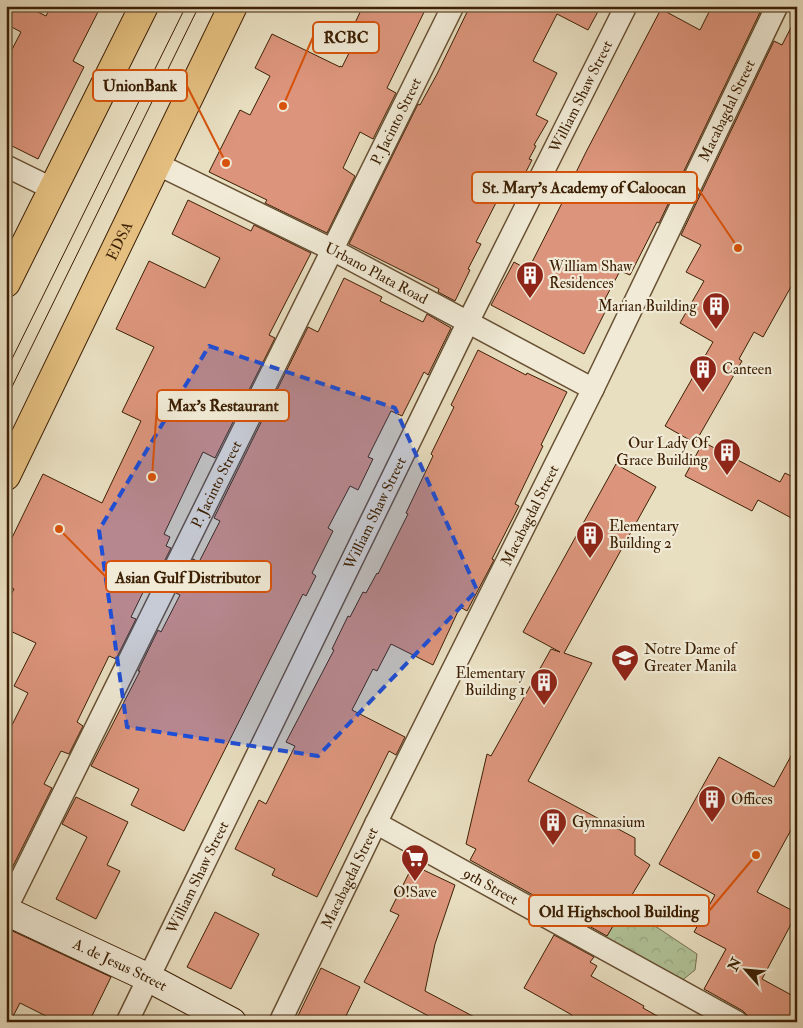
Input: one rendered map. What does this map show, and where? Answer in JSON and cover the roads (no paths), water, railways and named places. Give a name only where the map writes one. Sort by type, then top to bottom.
[{"type":"highway","points":[[6,282],[144,6]]},
{"type":"highway","name":"EDSA","points":[[6,476],[233,6]]},
{"type":"main road","name":"A. de Jesus Street","points":[[6,910],[149,978],[232,1022]]},
{"type":"street","name":"P. Jacinto Street","points":[[6,910],[452,6]]},
{"type":"street","name":"William Shaw Street","points":[[127,1022],[468,322],[626,6]]},
{"type":"street","name":"Macabagdal Street","points":[[280,1022],[376,823],[593,389],[777,6]]},
{"type":"street","name":"Urbano Plata Road","points":[[157,164],[333,250],[593,389]]},
{"type":"street","points":[[6,166],[53,189]]},
{"type":"street","name":"9th Street","points":[[376,823],[737,1022]]},
{"type":"tram line","points":[[6,371],[186,6]]},
{"type":"tram line","points":[[6,399],[199,6]]},
{"type":"place","name":"RCBC","points":[[283,106]]},
{"type":"place","name":"UnionBank","points":[[226,163]]},
{"type":"place","name":"St. Mary's Academy of Caloocan","points":[[738,248]]},
{"type":"place","name":"William Shaw Residences","points":[[530,299]]},
{"type":"place","name":"Marian Building","points":[[716,330]]},
{"type":"place","name":"Canteen","points":[[703,393]]},
{"type":"place","name":"Our Lady Of Grace Building","points":[[727,476]]},
{"type":"place","name":"Max's Restaurant","points":[[152,477]]},
{"type":"place","name":"Asian Gulf Distributor","points":[[59,529]]},
{"type":"place","name":"Elementary Building 2","points":[[590,559]]},
{"type":"place","name":"Notre Dame of Greater Manila","points":[[625,682]]},
{"type":"place","name":"Elementary Building 1","points":[[544,706]]},
{"type":"place","name":"Offices","points":[[712,823]]},
{"type":"place","name":"Gymnasium","points":[[553,846]]},
{"type":"place","name":"Old Highschool Building","points":[[756,855]]},
{"type":"place","name":"O!Save","points":[[415,882]]}]
